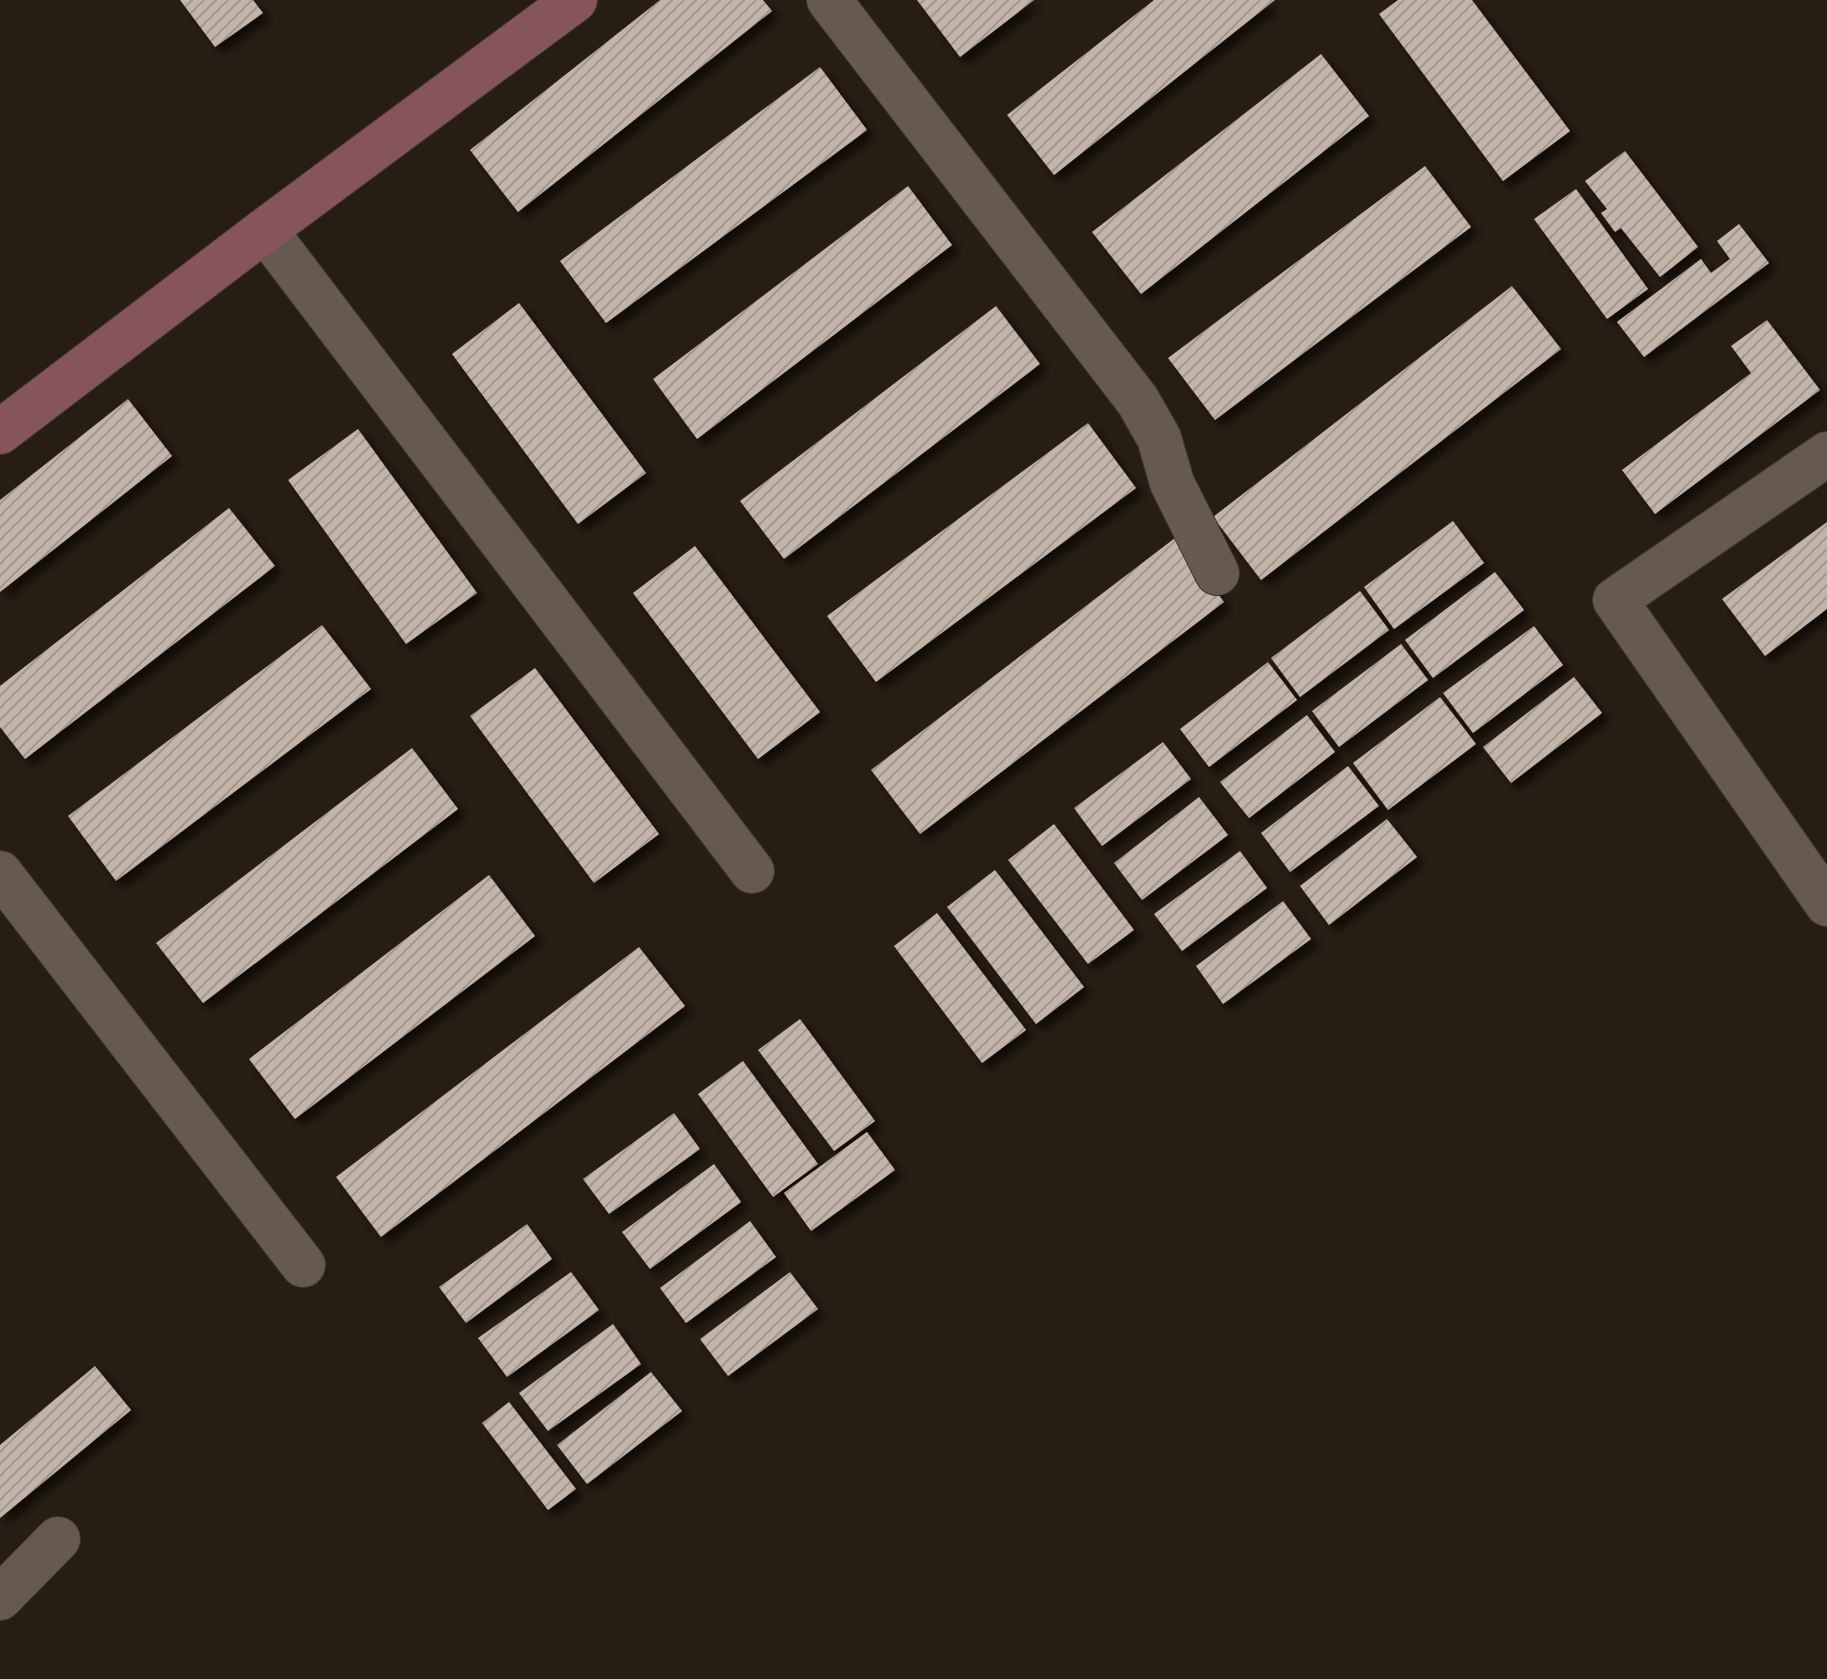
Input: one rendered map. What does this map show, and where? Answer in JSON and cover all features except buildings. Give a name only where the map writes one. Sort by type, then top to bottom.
[{"type":"street","points":[[0,432],[575,0]]},
{"type":"street","points":[[829,0],[1138,401],[1159,438],[1172,483],[1217,573]]},
{"type":"street","points":[[265,230],[752,871]]},
{"type":"street","points":[[1827,454],[1615,600],[1827,904]]},
{"type":"street","points":[[0,873],[303,1265]]},
{"type":"street","points":[[0,1598],[58,1539]]}]
